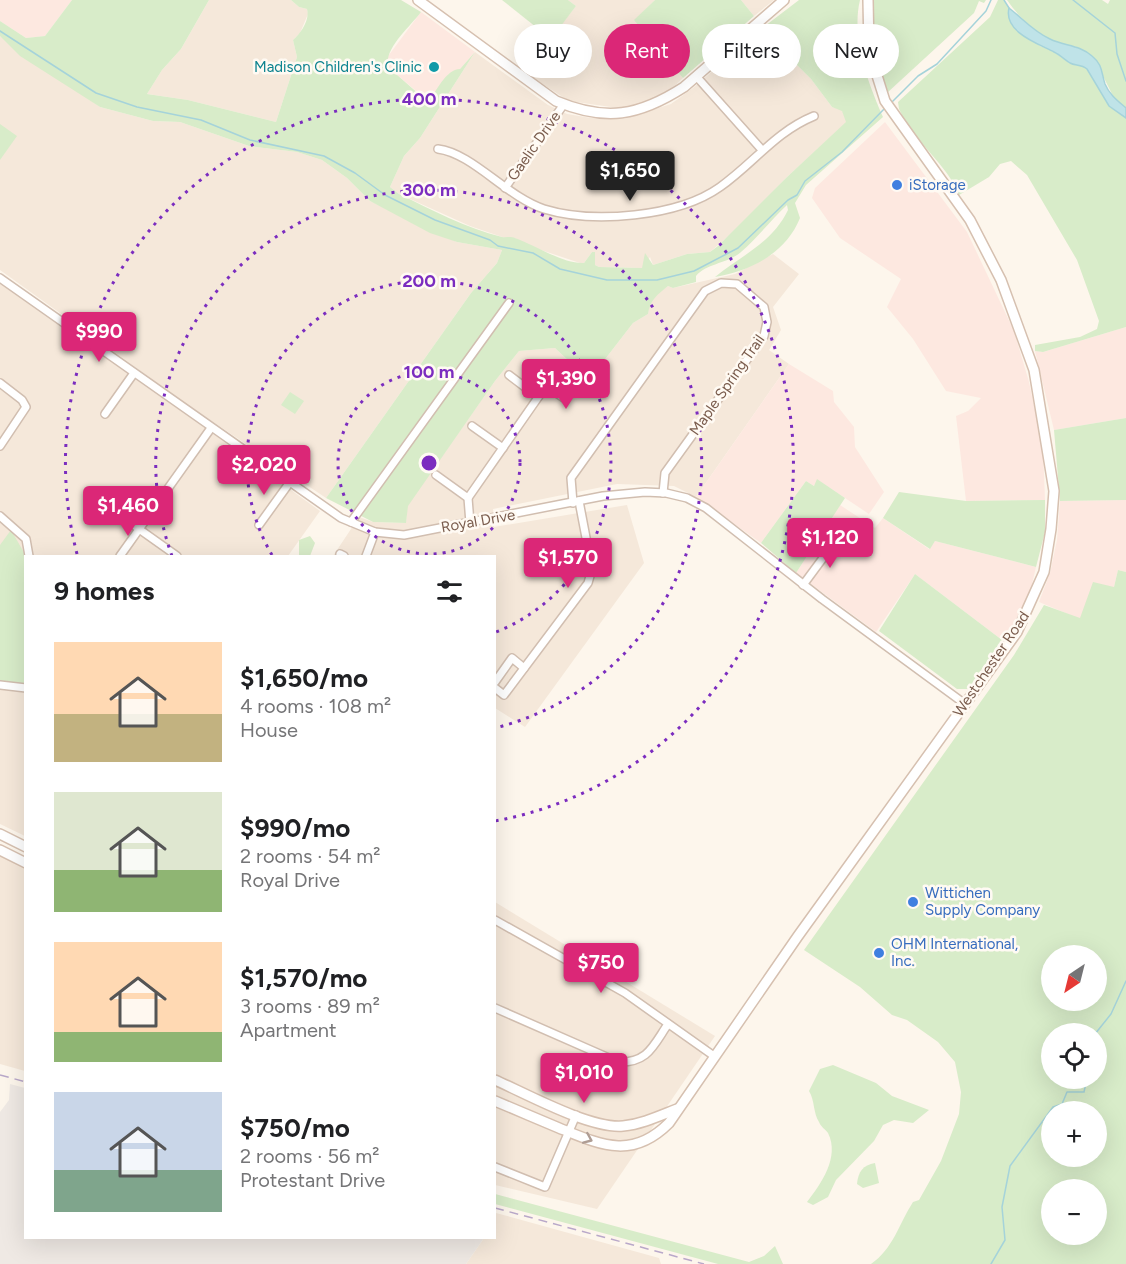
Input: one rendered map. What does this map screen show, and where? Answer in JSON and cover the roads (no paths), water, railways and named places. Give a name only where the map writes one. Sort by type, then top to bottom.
[{"type":"street","points":[[418,0],[541,90],[564,104],[594,113],[624,114],[666,98],[696,76],[784,0]]},
{"type":"street","name":"Westchester Road","points":[[496,1101],[598,1144],[619,1147],[637,1145],[657,1135],[669,1123],[714,1056],[1017,632],[1044,572],[1054,491],[1034,370],[1001,280],[970,220],[885,101],[869,50],[868,0]]},
{"type":"street","points":[[696,76],[762,150]]},
{"type":"street","name":"Gaelic Drive","points":[[505,188],[564,104]]},
{"type":"street","points":[[438,149],[459,156],[516,197],[542,208],[569,215],[603,218],[678,206],[704,197],[721,187],[793,124],[814,116]]},
{"type":"street","name":"Royal Drive","points":[[0,278],[327,509],[351,522],[375,532],[404,535],[603,496],[663,493],[687,498],[706,508],[803,585],[965,704]]},
{"type":"street","name":"Maple Spring Trail","points":[[576,502],[571,478],[705,291],[721,283],[737,284],[764,307],[767,321],[764,336],[665,472],[663,493]]},
{"type":"street","points":[[351,522],[509,303]]},
{"type":"street","points":[[105,414],[134,372]]},
{"type":"street","points":[[509,375],[538,397]]},
{"type":"street","points":[[0,446],[26,407],[22,400],[3,386]]},
{"type":"street","points":[[470,522],[468,498],[546,386]]},
{"type":"street","points":[[472,426],[504,448]]},
{"type":"street","points":[[121,555],[211,428]]},
{"type":"street","points":[[436,476],[468,498]]},
{"type":"street","points":[[259,525],[290,482]]},
{"type":"street","points":[[94,496],[176,555]]},
{"type":"street","points":[[496,689],[504,695],[588,583],[592,569],[576,502]]},
{"type":"street","points":[[0,516],[26,539],[29,555]]},
{"type":"street","points":[[366,555],[375,532]]},
{"type":"street","points":[[803,585],[837,539]]},
{"type":"street","points":[[496,681],[512,658],[524,668]]},
{"type":"street","points":[[0,685],[24,688]]},
{"type":"street","points":[[0,834],[24,846]]},
{"type":"street","points":[[0,850],[24,861]]},
{"type":"street","points":[[496,921],[625,993],[714,1056]]},
{"type":"street","points":[[496,1008],[618,1062],[631,1063],[644,1058],[668,1024]]},
{"type":"street","points":[[496,1080],[598,1123],[620,1126],[640,1123],[677,1109]]},
{"type":"street","points":[[496,1167],[545,1187],[576,1115]]},
{"type":"water","points":[[1009,8],[1044,36],[1087,52],[1096,59],[1107,88],[1126,108],[1126,118],[1109,106],[1087,69],[1070,63],[1017,30],[1011,24]]},
{"type":"waterway","points":[[892,102],[918,76],[937,64],[986,11],[991,0]]},
{"type":"waterway","points":[[1004,0],[1009,8]]},
{"type":"waterway","points":[[1073,0],[1115,33],[1117,54],[1126,81]]},
{"type":"waterway","points":[[0,31],[96,93],[137,107],[201,120],[250,140],[324,156],[355,173],[385,195],[435,220],[490,240],[498,246],[533,253],[560,269],[607,280],[657,280],[694,271],[738,248],[788,200],[797,195],[805,181],[842,152],[886,107]]},
{"type":"waterway","points":[[1104,1023],[1111,1014],[1126,981]]},
{"type":"waterway","points":[[991,1264],[1005,1240],[1002,1207],[1010,1166],[1053,1107],[1062,1104],[1067,1092],[1084,1092],[1085,1089]]},
{"type":"railway","points":[[0,1075],[24,1081]]},
{"type":"railway","points":[[496,1208],[704,1264]]},
{"type":"place","name":"Madison Children's Clinic","points":[[434,67]]},
{"type":"place","name":"iStorage","points":[[897,185]]},
{"type":"place","name":"Wittichen Supply Company","points":[[913,902]]},
{"type":"place","name":"OHM International, Inc.","points":[[879,953]]}]
